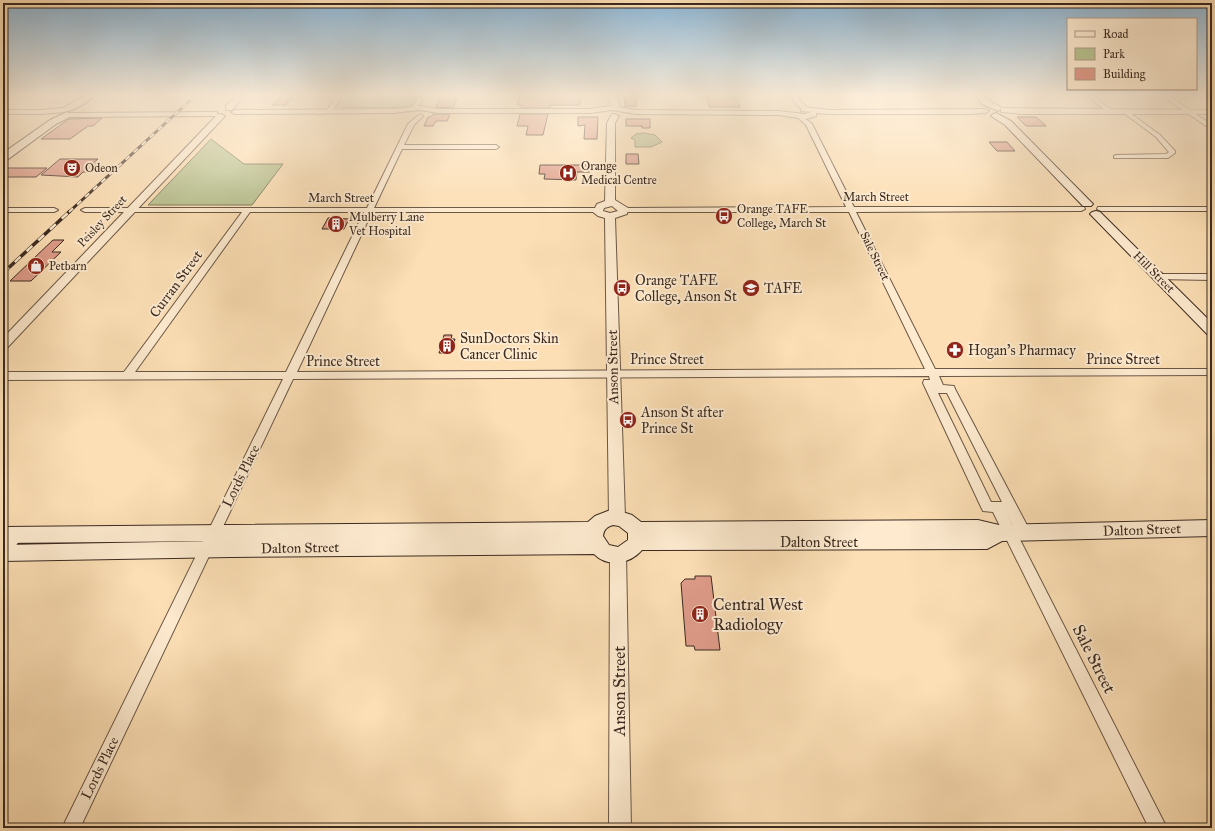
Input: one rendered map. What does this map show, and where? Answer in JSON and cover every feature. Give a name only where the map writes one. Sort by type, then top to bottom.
[{"type":"main road","points":[[3,158],[36,134]]},
{"type":"main road","points":[[1017,134],[1084,206],[1099,211]]},
{"type":"main road","name":"Hill Street","points":[[1099,211],[1159,277],[1212,331]]},
{"type":"main road","points":[[617,517],[629,521],[636,536],[630,550],[618,554],[608,553],[595,538],[597,525],[604,520],[617,517]]},
{"type":"main road","name":"Dalton Street","points":[[636,536],[987,541],[1011,533],[1212,528]]},
{"type":"main road","name":"Dalton Street","points":[[6,546],[209,541],[595,538]]},
{"type":"street","name":"Peisley Street","points":[[3,345],[199,134]]},
{"type":"street","name":"Lords Place","points":[[71,828],[399,148],[403,134]]},
{"type":"street","points":[[610,134],[610,203]]},
{"type":"street","name":"Sale Street","points":[[818,134],[852,210],[936,389],[987,507],[996,507],[1011,533],[1158,828]]},
{"type":"street","points":[[1116,157],[1168,156],[1173,152],[1155,134]]},
{"type":"street","points":[[399,148],[496,147]]},
{"type":"street","points":[[610,203],[621,206],[623,210],[621,214],[610,216],[600,213],[598,210],[600,206],[610,203]]},
{"type":"street","name":"March Street","points":[[623,210],[852,210],[1084,206]]},
{"type":"street","points":[[1099,211],[1212,209]]},
{"type":"street","points":[[3,210],[54,210]]},
{"type":"street","name":"March Street","points":[[85,210],[598,210]]},
{"type":"street","name":"Curran Street","points":[[127,376],[248,210]]},
{"type":"street","name":"Anson Street","points":[[610,216],[617,517]]},
{"type":"street","points":[[1159,277],[1212,277]]},
{"type":"street","name":"Prince Street","points":[[3,376],[1212,372]]},
{"type":"street","name":"Sale Street","points":[[936,389],[950,389],[1011,507],[1011,533]]},
{"type":"street","points":[[996,507],[1011,507]]},
{"type":"street","name":"Anson Street","points":[[618,554],[620,828]]},
{"type":"green space","points":[[636,134],[655,135],[662,142],[651,147],[635,147],[635,140],[631,138]]},
{"type":"green space","points":[[211,139],[244,164],[283,164],[252,205],[148,205]]},
{"type":"building","points":[[48,134],[77,134],[70,139],[41,139]]},
{"type":"building","points":[[526,134],[543,134],[543,135],[526,135]]},
{"type":"building","points":[[584,134],[597,134],[597,139],[584,139]]},
{"type":"building","points":[[989,142],[1007,142],[1015,151],[997,151]]},
{"type":"building","points":[[626,154],[638,154],[639,164],[626,164]]},
{"type":"building","name":"Odeon","points":[[60,159],[98,159],[92,164],[98,164],[89,172],[83,172],[78,177],[41,175]]},
{"type":"building","name":"Orange Medical Centre","points":[[540,165],[591,165],[590,172],[577,172],[576,180],[544,179],[545,174],[539,174]]},
{"type":"building","points":[[7,168],[47,168],[36,177],[3,177],[3,171]]},
{"type":"building","name":"Mulberry Lane Vet Hospital","points":[[328,218],[349,219],[344,229],[322,229]]},
{"type":"building","name":"Petbarn","points":[[53,240],[64,240],[52,252],[61,252],[31,281],[10,281]]},
{"type":"building","name":"SunDoctors Skin Cancer Clinic","points":[[444,335],[452,335],[451,339],[455,339],[451,353],[439,353]]},
{"type":"building","name":"Central West Radiology","points":[[695,576],[711,576],[720,650],[695,650],[694,646],[686,646],[681,583],[685,579],[695,579]]},
{"type":"railway","points":[[69,212],[154,134]]},
{"type":"railway","points":[[3,273],[70,211]]},
{"type":"place","name":"Odeon","points":[[72,168]]},
{"type":"place","name":"Orange Medical Centre","points":[[568,173]]},
{"type":"place","name":"Orange TAFE College, March St","points":[[724,216]]},
{"type":"place","name":"Mulberry Lane Vet Hospital","points":[[336,224]]},
{"type":"place","name":"Petbarn","points":[[36,266]]},
{"type":"place","name":"Orange TAFE College, Anson St","points":[[622,288]]},
{"type":"place","name":"TAFE","points":[[751,288]]},
{"type":"place","name":"SunDoctors Skin Cancer Clinic","points":[[447,346]]},
{"type":"place","name":"Hogan's Pharmacy","points":[[955,350]]},
{"type":"place","name":"Anson St after Prince St","points":[[628,420]]},
{"type":"place","name":"Central West Radiology","points":[[700,614]]}]
